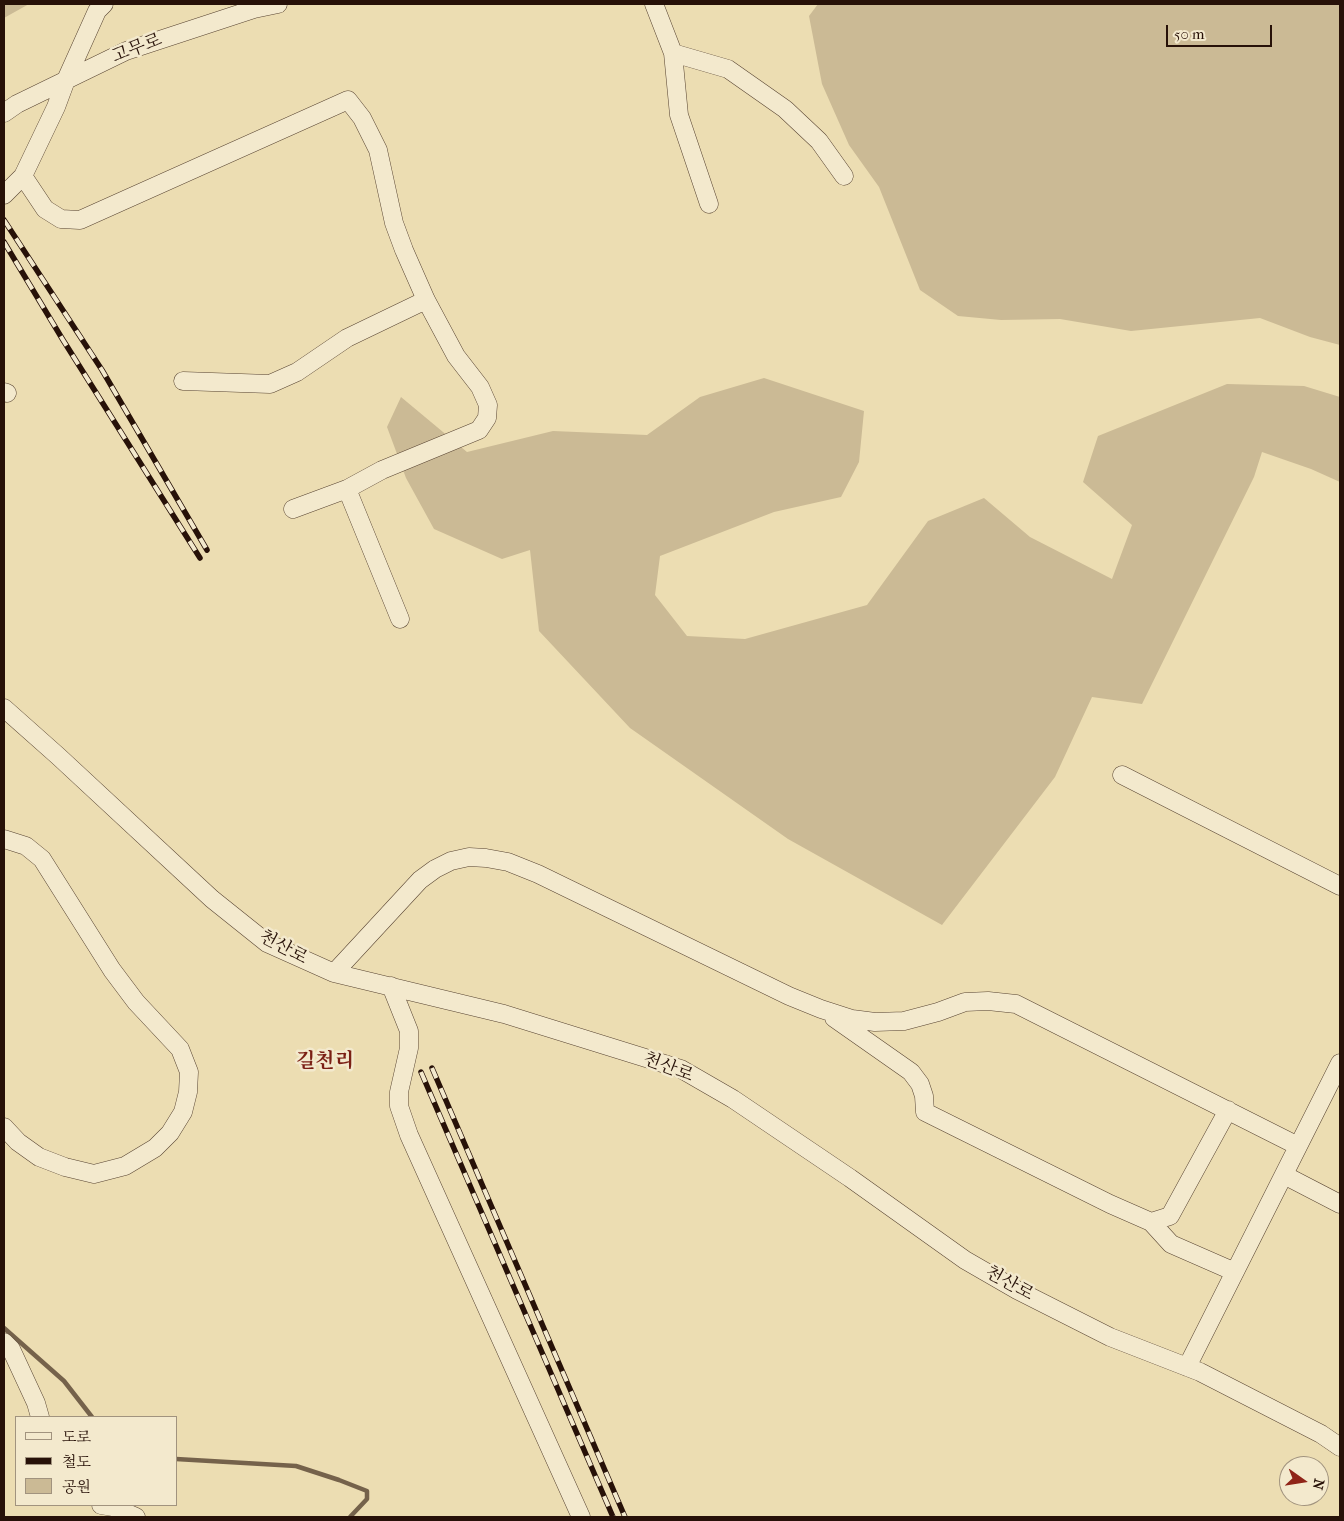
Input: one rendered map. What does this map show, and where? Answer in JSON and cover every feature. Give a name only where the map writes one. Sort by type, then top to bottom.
[{"type":"street","points":[[4,195],[23,176],[56,107],[97,11],[104,4]]},
{"type":"street","name":"고무로","points":[[4,113],[17,104],[126,51],[254,9],[278,4]]},
{"type":"street","points":[[654,4],[673,53],[680,115],[709,204]]},
{"type":"street","points":[[673,53],[728,69],[785,109],[818,141],[844,176]]},
{"type":"street","points":[[23,176],[45,209],[61,219],[80,220],[348,100],[362,118],[378,150],[394,223],[404,250],[426,300],[456,356],[480,387],[488,405],[487,418],[479,430],[382,470],[347,489],[292,510]]},
{"type":"street","points":[[183,381],[270,384],[297,372],[347,338],[426,300]]},
{"type":"street","points":[[347,489],[400,619]]},
{"type":"street","name":"천산로","points":[[4,708],[212,899],[268,944],[334,973],[504,1014],[681,1069],[733,1099],[850,1178],[965,1260],[1017,1290],[1110,1337],[1187,1367],[1262,1403],[1321,1434],[1340,1447]]},
{"type":"street","points":[[1122,775],[1340,886]]},
{"type":"street","points":[[4,839],[26,846],[42,860],[112,970],[136,1002],[180,1049],[189,1072],[188,1092],[183,1112],[170,1133],[155,1148],[125,1166],[94,1174],[65,1167],[39,1157],[18,1142],[4,1127]]},
{"type":"street","points":[[334,973],[420,880],[435,869],[451,861],[486,858],[508,862],[538,874],[780,991],[821,1009],[852,1019],[875,1022],[904,1021],[938,1012],[964,1002],[988,1001],[1016,1004],[1298,1146]]},
{"type":"street","points":[[391,986],[409,1032],[409,1048],[398,1092],[399,1106],[409,1135],[581,1517]]},
{"type":"street","points":[[821,1009],[911,1072],[920,1084],[924,1096],[925,1112],[1151,1222],[1171,1244],[1235,1272]]},
{"type":"street","points":[[1187,1367],[1340,1063]]},
{"type":"street","points":[[1151,1222],[1170,1216],[1228,1110]]},
{"type":"street","points":[[1284,1175],[1340,1204]]},
{"type":"street","points":[[4,1342],[11,1349],[36,1402],[40,1416]]},
{"type":"street","points":[[107,1506],[136,1517]]},
{"type":"green space","points":[[4,4],[29,4],[4,18]]},
{"type":"green space","points":[[818,4],[1340,4],[1340,345],[1310,337],[1260,318],[1131,331],[1060,319],[1001,320],[958,316],[920,290],[879,187],[849,145],[822,84],[809,16]]},
{"type":"green space","points":[[764,378],[864,411],[859,462],[841,497],[774,512],[660,556],[655,595],[687,636],[745,639],[867,605],[928,521],[984,498],[1030,537],[1112,579],[1132,525],[1083,482],[1098,436],[1227,384],[1304,386],[1340,397],[1340,482],[1311,469],[1262,452],[1254,477],[1142,704],[1092,697],[1055,777],[942,925],[788,839],[630,728],[539,631],[530,550],[502,559],[434,529],[406,478],[387,427],[401,397],[467,452],[553,431],[647,435],[700,397]]},
{"type":"waterway","points":[[4,1328],[64,1381],[91,1416]]},
{"type":"waterway","points":[[178,1459],[296,1466],[339,1480],[367,1491],[367,1499],[350,1517]]},
{"type":"railway","points":[[4,220],[102,370],[207,550]]},
{"type":"railway","points":[[4,242],[63,340],[200,558]]},
{"type":"railway","points":[[432,1068],[625,1517]]},
{"type":"railway","points":[[421,1072],[613,1517]]},
{"type":"district","name":"길천리","points":[[325,1062]]}]
